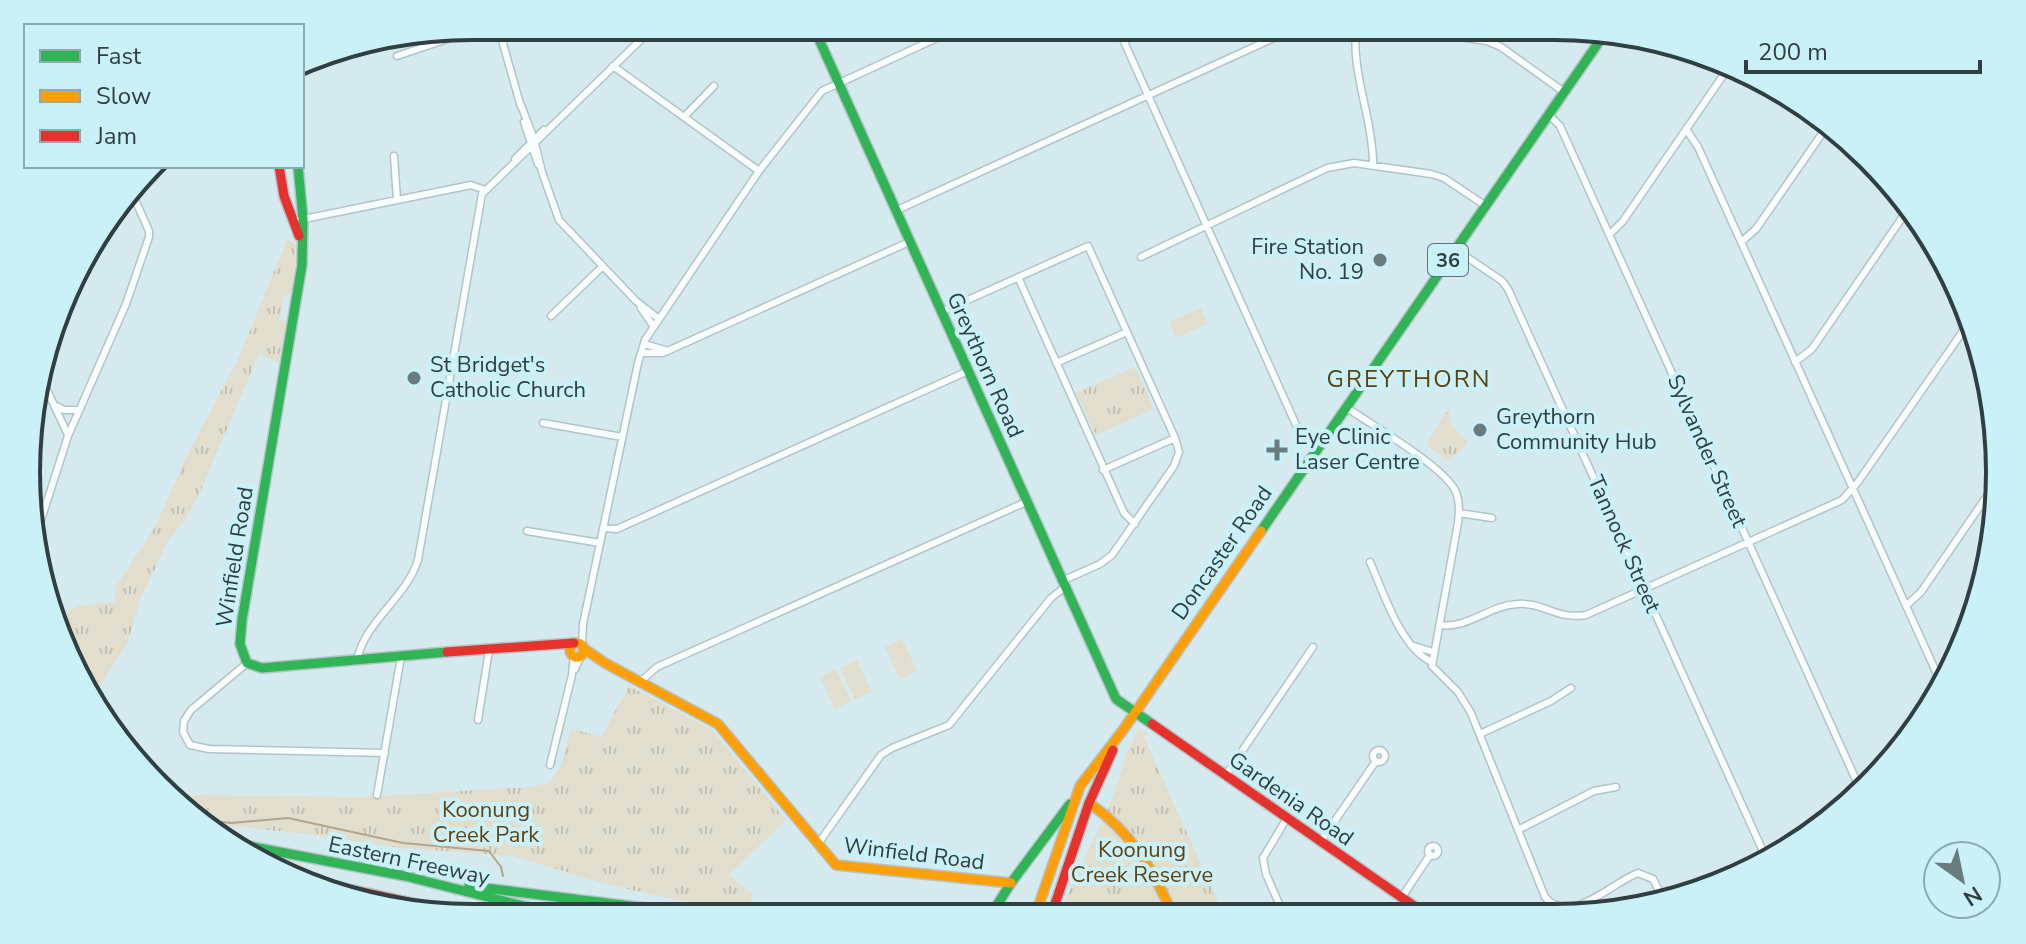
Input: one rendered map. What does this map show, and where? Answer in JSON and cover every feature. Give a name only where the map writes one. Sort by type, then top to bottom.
[{"type":"main road","name":"Greythorn Road","points":[[819,40],[1116,699],[1133,713]]},
{"type":"main road","name":"Doncaster Road","points":[[1039,904],[1080,786],[1118,737],[1598,43]]},
{"type":"main road","name":"Winfield Road","points":[[279,168],[284,196],[298,220]]},
{"type":"main road","name":"Winfield Road","points":[[298,168],[298,220],[303,247],[240,628],[246,664],[256,669],[550,645],[578,649],[718,724],[830,861],[838,866],[1011,883]]},
{"type":"main road","name":"Gardenia Road","points":[[1133,713],[1412,904]]},
{"type":"main road","name":"Doncaster Road","points":[[1055,904],[1089,803],[1118,737]]},
{"type":"main road","name":"Doncaster Road","points":[[1011,883],[1074,800]]},
{"type":"main road","points":[[1074,800],[1089,803],[1135,841],[1168,904]]},
{"type":"main road","name":"Eastern Freeway","points":[[260,848],[405,876],[516,904]]},
{"type":"main road","points":[[405,876],[619,904]]},
{"type":"main road","name":"36","points":[[998,904],[1011,883]]},
{"type":"street","points":[[502,40],[559,220],[636,301],[654,327]]},
{"type":"street","points":[[357,660],[365,637],[416,565],[478,205],[485,190],[640,40]]},
{"type":"street","points":[[550,765],[644,344],[759,171],[822,91],[932,40]]},
{"type":"street","points":[[1123,40],[1301,436],[1316,450]]},
{"type":"street","points":[[895,211],[1270,40]]},
{"type":"street","points":[[1356,40],[1355,59],[1373,144],[1373,165]]},
{"type":"street","points":[[1480,40],[1501,47],[1564,92]]},
{"type":"street","points":[[397,56],[440,41]]},
{"type":"street","points":[[613,66],[759,171]]},
{"type":"street","points":[[1609,235],[1623,221],[1723,75]]},
{"type":"street","points":[[684,117],[714,86]]},
{"type":"street","name":"Sylvander Street","points":[[1548,114],[1560,126],[1856,780]]},
{"type":"street","points":[[1686,129],[1698,147],[1936,672]]},
{"type":"street","points":[[1741,242],[1756,229],[1822,133]]},
{"type":"street","points":[[394,156],[397,200]]},
{"type":"street","points":[[1141,257],[1343,163],[1439,176],[1486,206]]},
{"type":"street","points":[[298,220],[471,185],[485,190]]},
{"type":"street","points":[[43,515],[68,436],[126,304],[149,237],[136,201]]},
{"type":"street","points":[[1795,362],[1812,349],[1903,217]]},
{"type":"street","points":[[641,353],[659,354],[669,350],[909,242]]},
{"type":"street","points":[[817,845],[881,755],[949,725],[1063,584],[1109,559],[1177,461],[1179,448],[1175,438],[1088,246],[941,312]]},
{"type":"street","name":"Tannock Street","points":[[1455,249],[1507,287],[1762,850]]},
{"type":"street","points":[[551,316],[603,266]]},
{"type":"street","points":[[1018,277],[1103,470],[1124,513],[1135,524]]},
{"type":"street","points":[[636,301],[659,319]]},
{"type":"street","points":[[1056,363],[1127,332]]},
{"type":"street","points":[[1439,625],[1459,625],[1501,607],[1521,603],[1557,615],[1592,613],[1842,500],[1853,489],[1963,332]]},
{"type":"street","points":[[644,344],[669,350]]},
{"type":"street","points":[[603,528],[617,529],[968,371]]},
{"type":"street","points":[[48,391],[68,436]]},
{"type":"street","points":[[54,405],[64,410],[79,410]]},
{"type":"street","points":[[1346,407],[1442,474],[1456,493],[1459,513],[1433,652],[1433,668],[1463,700],[1480,734],[1545,897],[1552,904]]},
{"type":"street","points":[[543,423],[622,437]]},
{"type":"street","points":[[1103,470],[1175,438]]},
{"type":"street","points":[[1906,606],[1921,592],[1985,499]]},
{"type":"street","points":[[640,682],[657,667],[1026,502]]},
{"type":"street","points":[[1459,513],[1492,518]]},
{"type":"street","points":[[527,531],[600,543]]},
{"type":"street","points":[[1370,562],[1411,645],[1420,656],[1432,662]]},
{"type":"street","points":[[1411,645],[1433,652]]},
{"type":"street","points":[[1225,776],[1313,647]]},
{"type":"street","points":[[478,720],[489,650]]},
{"type":"street","points":[[377,795],[401,657]]},
{"type":"street","points":[[246,664],[186,716],[183,732],[190,745],[209,749],[385,753]]},
{"type":"street","points":[[1480,734],[1551,701],[1571,688]]},
{"type":"street","points":[[1321,841],[1376,761]]},
{"type":"street","points":[[1518,830],[1594,791],[1616,787]]},
{"type":"street","points":[[1279,904],[1266,874],[1263,858],[1287,818]]},
{"type":"street","points":[[1402,897],[1430,855]]},
{"type":"street","points":[[1583,903],[1638,873],[1653,879],[1659,891]]},
{"type":"green space","points":[[287,240],[295,243],[291,295],[284,295],[280,318],[286,324],[279,363],[259,354],[197,499],[168,541],[140,600],[127,644],[99,690],[64,613],[79,606],[115,602],[116,586],[155,527],[186,458],[240,355]]},
{"type":"green space","points":[[1201,308],[1208,324],[1176,338],[1169,322]]},
{"type":"green space","points":[[1135,367],[1154,409],[1096,435],[1076,393]]},
{"type":"green space","points":[[1448,409],[1452,426],[1468,443],[1449,462],[1427,443]]},
{"type":"green space","points":[[902,639],[917,671],[900,679],[885,647]]},
{"type":"green space","points":[[857,660],[872,692],[855,700],[840,668]]},
{"type":"green space","points":[[836,669],[851,701],[835,709],[820,677]]},
{"type":"green space","name":"Koonung Creek Park","points":[[629,686],[711,729],[786,820],[729,875],[753,895],[749,904],[676,900],[606,884],[512,856],[401,848],[224,825],[185,795],[367,797],[527,787],[549,783],[561,766],[571,728],[601,737]]},
{"type":"green space","name":"Koonung Creek Reserve","points":[[1139,728],[1148,733],[1144,737],[1219,904],[1064,904],[1112,800],[1127,753]]},
{"type":"waterway","points":[[218,822],[288,818],[403,843],[489,851],[501,867],[503,876]]},
{"type":"traffic: fast","points":[[819,40],[1116,699],[1152,724]]},
{"type":"traffic: fast","points":[[1261,531],[1598,43]]},
{"type":"traffic: fast","points":[[298,168],[303,219],[302,265],[240,644],[247,663],[262,668],[447,652]]},
{"type":"traffic: fast","points":[[1011,883],[1070,804]]},
{"type":"traffic: fast","points":[[260,848],[405,876],[516,904]]},
{"type":"traffic: fast","points":[[998,904],[1011,883]]},
{"type":"traffic: fast","points":[[469,886],[614,904]]},
{"type":"traffic: slow","points":[[1039,904],[1080,786],[1123,730],[1261,531]]},
{"type":"traffic: slow","points":[[577,643],[584,650],[577,657],[570,650],[577,643]]},
{"type":"traffic: slow","points":[[583,648],[718,724],[836,865],[1011,883]]},
{"type":"traffic: slow","points":[[1089,803],[1130,840],[1168,904]]},
{"type":"traffic: jam","points":[[279,168],[284,196],[299,236]]},
{"type":"traffic: jam","points":[[447,652],[574,643]]},
{"type":"traffic: jam","points":[[1152,724],[1411,904]]},
{"type":"traffic: jam","points":[[1055,904],[1089,803],[1113,750]]},
{"type":"place","name":"Fire Station No. 19","points":[[1380,260]]},
{"type":"place","name":"St Bridget's Catholic Church","points":[[414,378]]},
{"type":"place","name":"Greythorn Community Hub","points":[[1480,430]]},
{"type":"place","name":"Eye Clinic Laser Centre","points":[[1277,450]]},
{"type":"district","name":"GREYTHORN","points":[[1409,379]]}]
